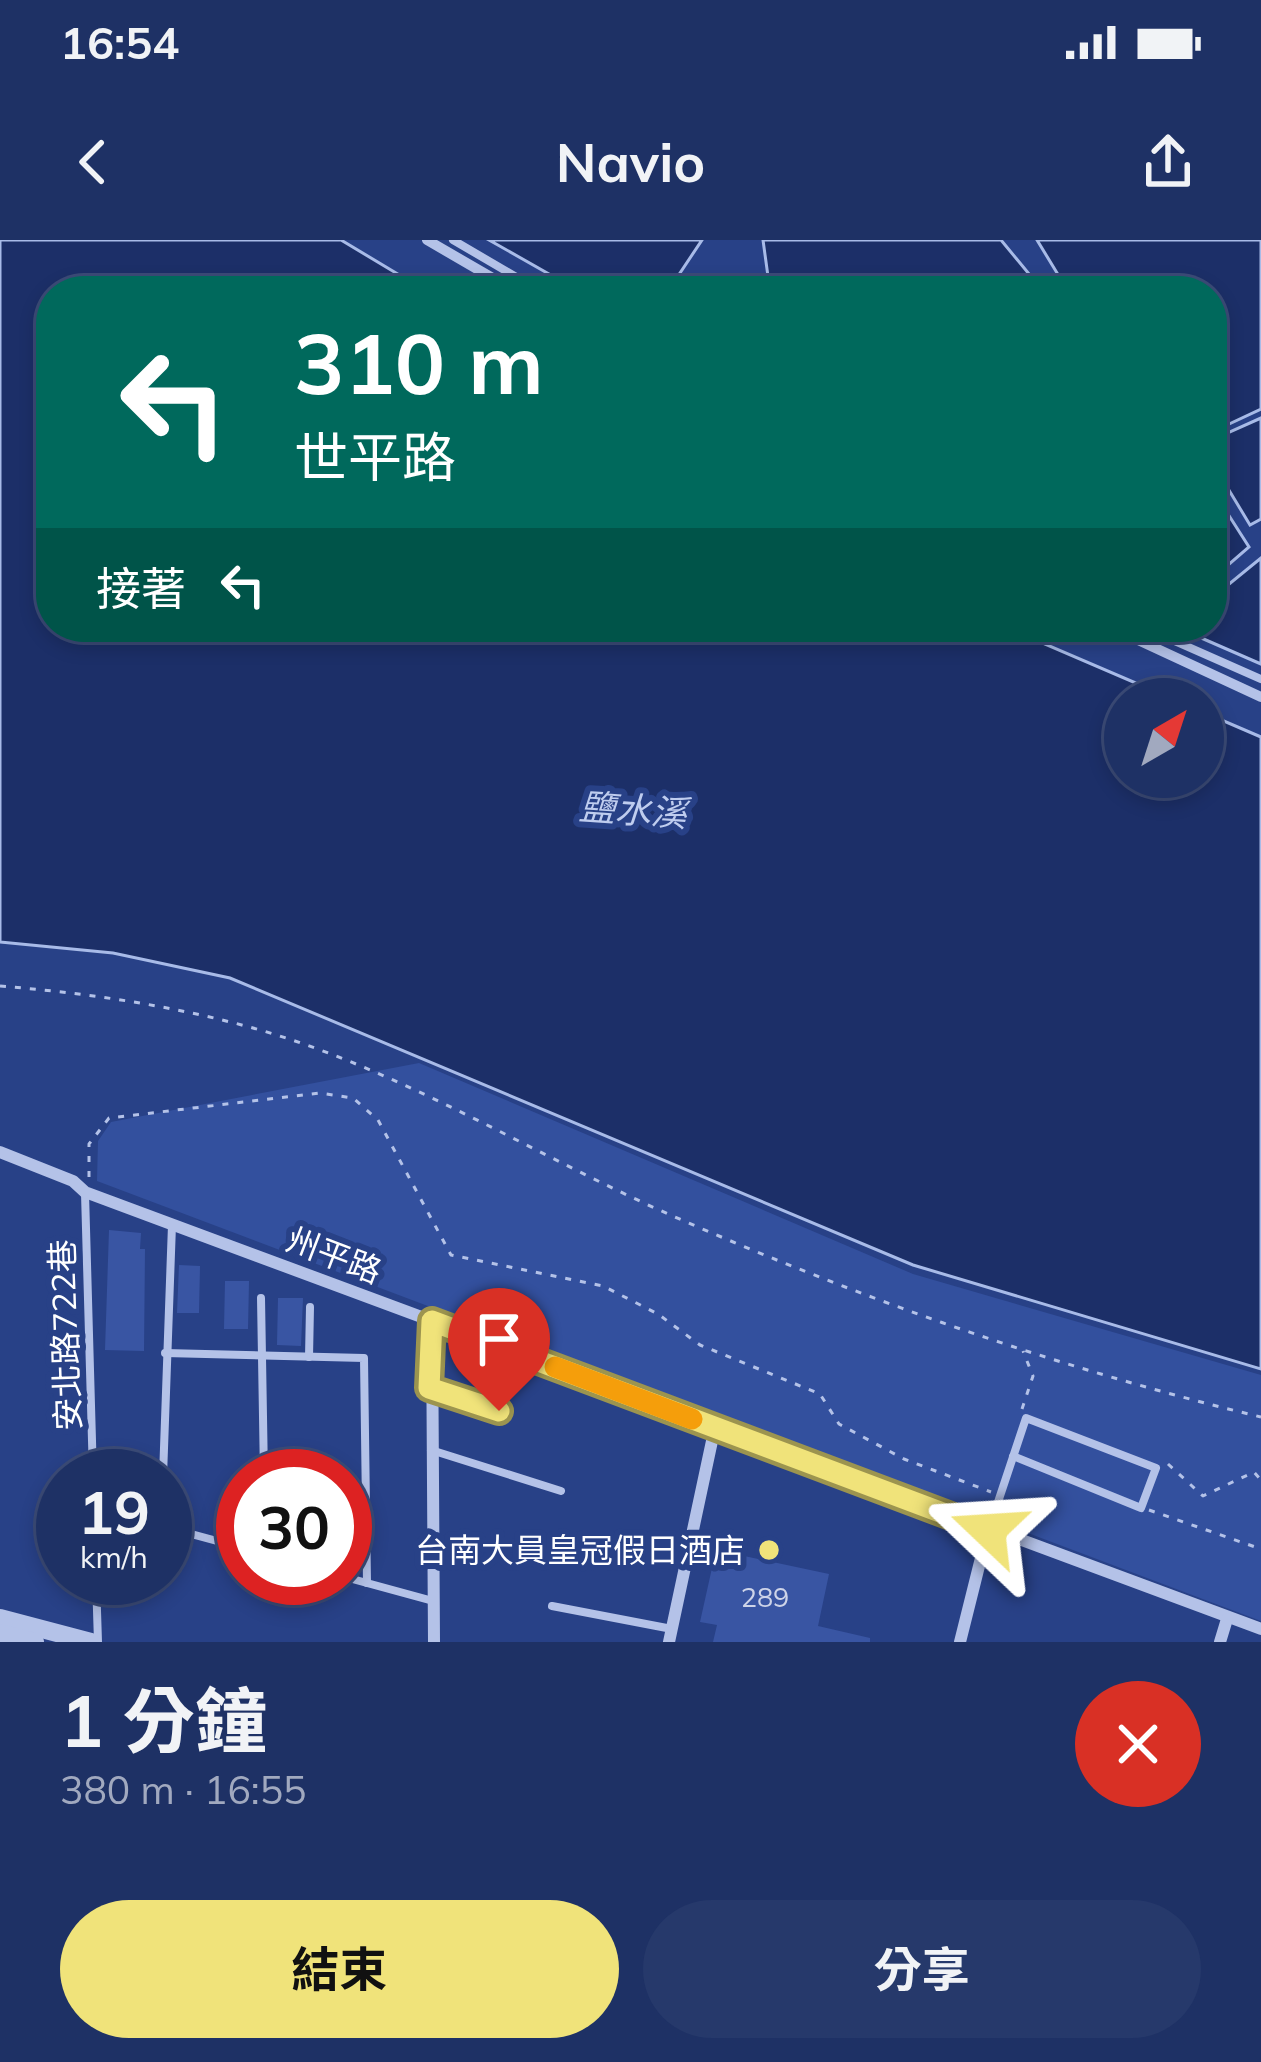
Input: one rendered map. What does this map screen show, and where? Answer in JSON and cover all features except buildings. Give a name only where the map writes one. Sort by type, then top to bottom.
[{"type":"street","points":[[427,240],[489,276]]},
{"type":"street","points":[[1142,642],[1261,697]]},
{"type":"street","name":"州平路","points":[[0,1152],[73,1180],[85,1192],[1261,1629]]},
{"type":"street","points":[[432,1321],[434,1642]]},
{"type":"street","points":[[670,1635],[715,1427]]},
{"type":"street","points":[[960,1642],[988,1530]]},
{"type":"street","points":[[0,1618],[95,1642]]},
{"type":"street","points":[[1220,1642],[1227,1619]]},
{"type":"street","points":[[0,1633],[34,1642]]},
{"type":"lane","points":[[452,240],[514,276]]},
{"type":"lane","points":[[1177,642],[1261,679]]},
{"type":"lane","name":"安北路722巷","points":[[85,1192],[92,1449]]},
{"type":"lane","points":[[164,1449],[172,1223]]},
{"type":"lane","points":[[261,1298],[264,1449]]},
{"type":"lane","points":[[309,1357],[310,1307]]},
{"type":"lane","points":[[166,1353],[364,1358],[365,1449]]},
{"type":"lane","points":[[429,1388],[499,1411]]},
{"type":"lane","points":[[988,1530],[998,1495],[1012,1456],[1026,1418],[1156,1468],[1142,1508],[1012,1456]]},
{"type":"lane","points":[[430,1450],[562,1491]]},
{"type":"lane","points":[[372,1584],[433,1601]]},
{"type":"lane","points":[[95,1642],[96,1605]]},
{"type":"lane","points":[[552,1606],[670,1635]]},
{"type":"path","points":[[0,986],[112,998],[260,1030],[338,1058],[673,1216],[1022,1350],[1261,1417]]},
{"type":"path","points":[[85,1192],[89,1144],[109,1118],[320,1094],[353,1098],[378,1120],[451,1255],[603,1286],[658,1314],[700,1345],[820,1394],[839,1424],[888,1450],[998,1495]]},
{"type":"path","points":[[1022,1350],[1033,1376],[1021,1406],[1026,1418]]},
{"type":"path","points":[[1142,1508],[1261,1550]]},
{"type":"shaded area","points":[[419,1063],[913,1274],[1261,1375],[1261,1621],[97,1181],[98,1141],[111,1122]]},
{"type":"water","name":"鹽水溪","points":[[0,240],[341,240],[401,276],[36,276],[36,642],[1040,642],[1124,678],[1104,678],[1104,798],[1224,798],[1224,721],[1261,737],[1261,1369],[913,1265],[230,978],[113,953],[0,942]]},
{"type":"water","points":[[489,240],[702,240],[678,276],[553,276]]},
{"type":"water","points":[[763,240],[1001,240],[1031,276],[768,276]]},
{"type":"water","points":[[1037,240],[1261,240],[1261,409],[1227,425],[1227,276],[1059,276]]},
{"type":"water","points":[[1261,418],[1261,519],[1250,525],[1227,487],[1227,433]]},
{"type":"water","points":[[1227,513],[1249,547],[1227,566]]},
{"type":"water","points":[[1261,558],[1261,664],[1210,642],[1227,642],[1227,586]]},
{"type":"slow traffic","points":[[555,1367],[692,1419]]},
{"type":"place","name":"台南大員皇冠假日酒店","points":[[769,1550]]},
{"type":"route","points":[[499,1411],[429,1388],[432,1321],[988,1530]]}]
